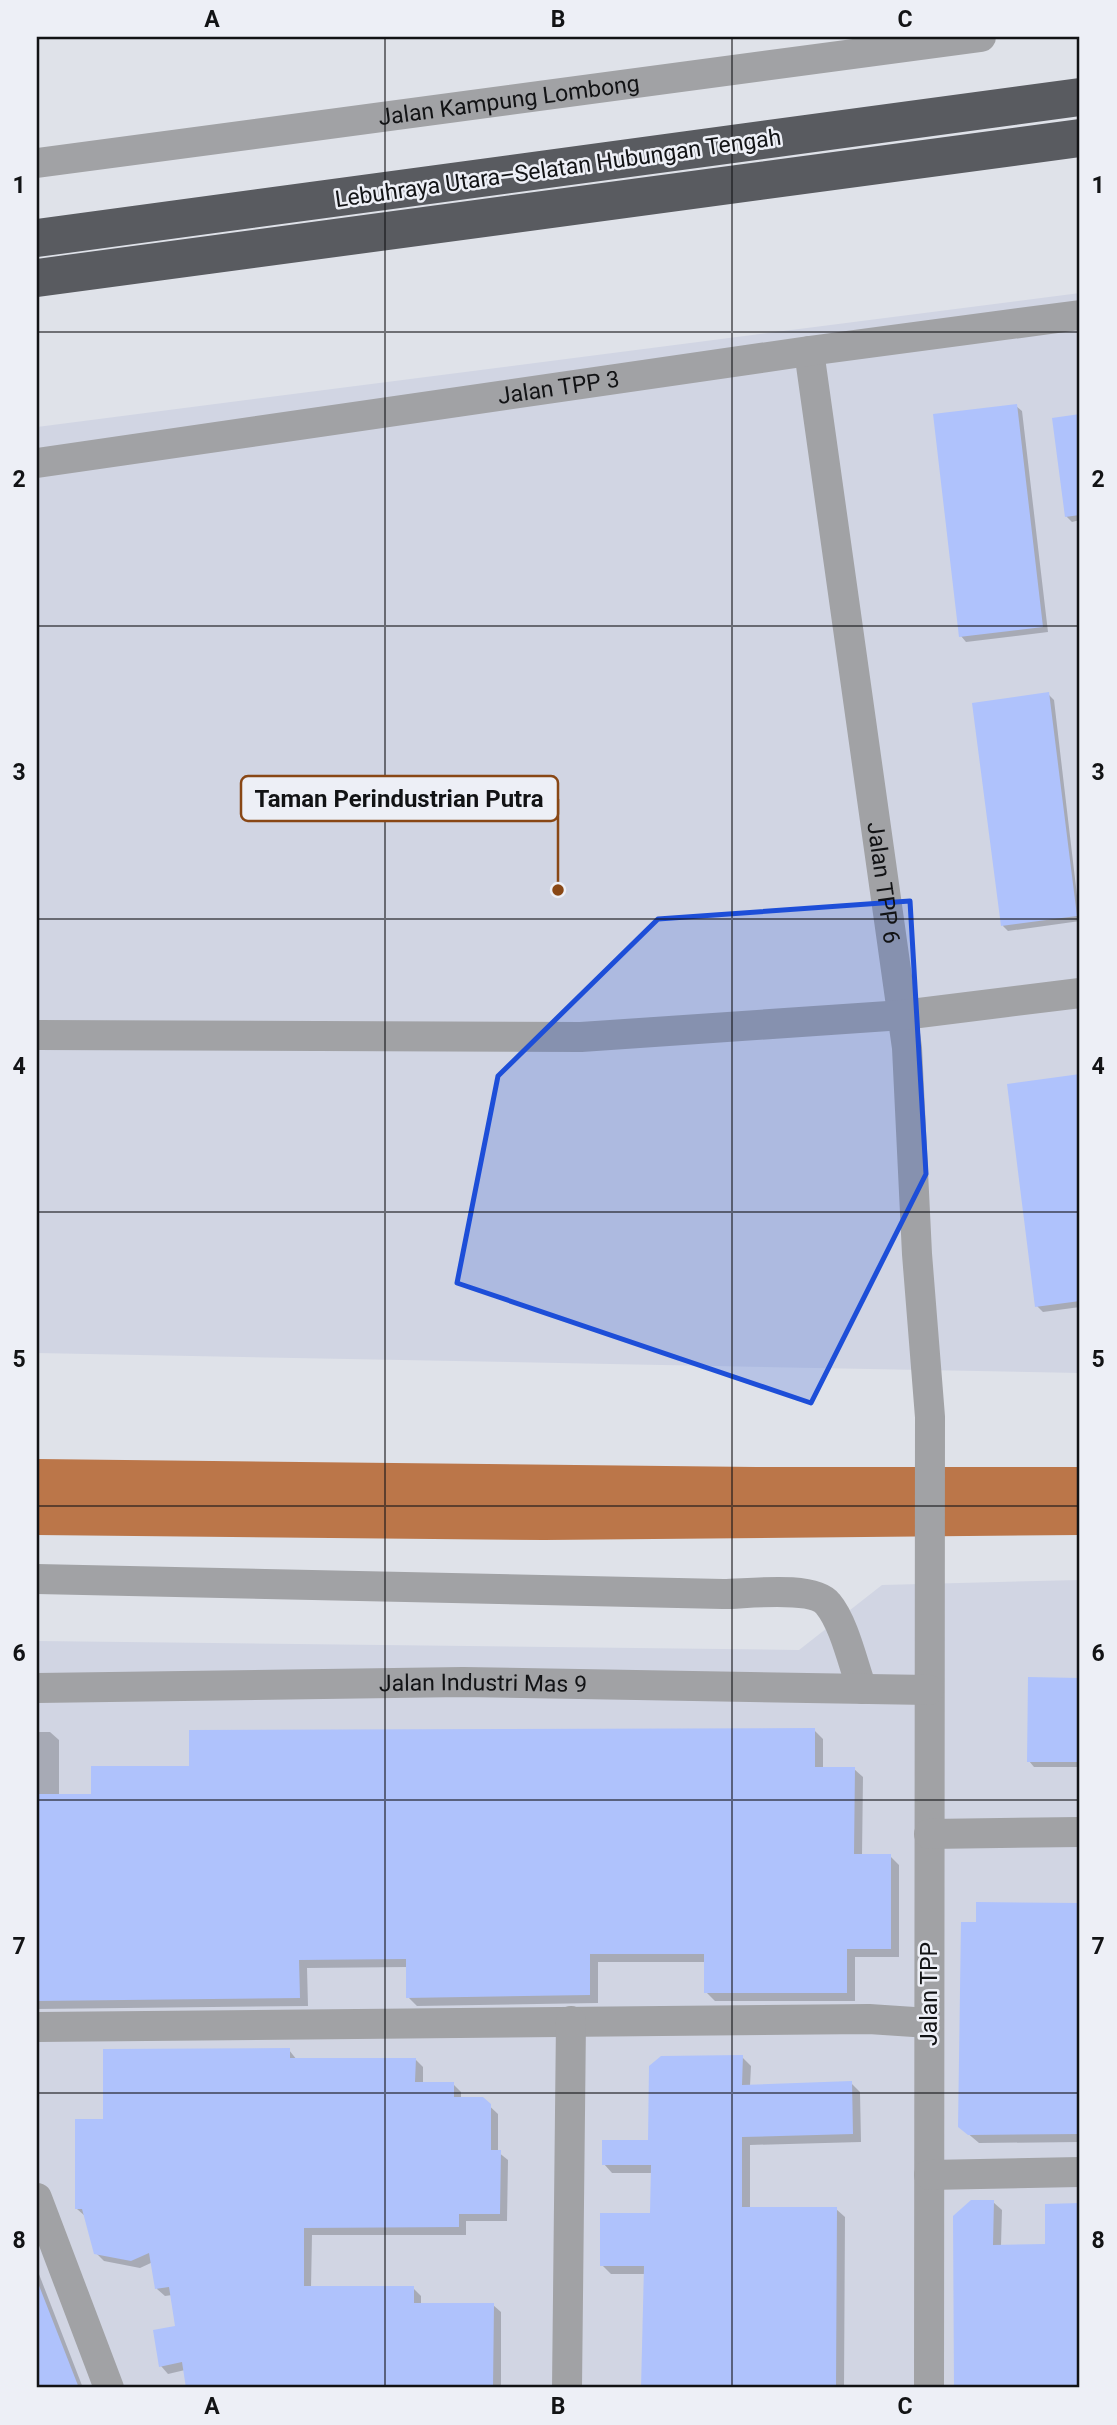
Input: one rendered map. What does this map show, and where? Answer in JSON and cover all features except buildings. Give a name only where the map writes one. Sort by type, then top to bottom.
[{"type":"highway","name":"Lebuhraya Utara–Selatan Hubungan Tengah","points":[[37,239],[1080,97]]},
{"type":"highway","name":"Lebuhraya Utara–Selatan Hubungan Tengah","points":[[37,278],[1080,138]]},
{"type":"street","name":"Jalan Kampung Lombong","points":[[37,163],[981,37]]},
{"type":"street","name":"Jalan TPP 3","points":[[37,463],[808,351],[1080,315]]},
{"type":"street","name":"Jalan TPP 6","points":[[808,351],[908,1048],[917,1254],[930,1417],[929,1600]]},
{"type":"street","points":[[37,1035],[581,1037],[903,1014],[1080,993]]},
{"type":"street","points":[[37,1579],[723,1594],[809,1593],[827,1601],[836,1617],[862,1689]]},
{"type":"street","name":"Jalan TPP","points":[[929,1600],[929,2388]]},
{"type":"street","name":"Jalan Industri Mas 9","points":[[37,1688],[463,1682],[929,1690]]},
{"type":"street","points":[[929,1834],[1080,1832]]},
{"type":"street","points":[[37,2027],[869,2019],[929,2023]]},
{"type":"street","points":[[567,2388],[571,2021]]},
{"type":"street","points":[[929,2175],[1080,2172]]},
{"type":"street","points":[[37,2198],[109,2388]]},
{"type":"highlighted area","points":[[910,901],[926,1174],[811,1403],[457,1283],[498,1076],[658,919]]},
{"type":"shaded area","points":[[1080,293],[1080,1373],[37,1353],[37,427]]},
{"type":"shaded area","points":[[37,1459],[756,1467],[1080,1467],[1080,1535],[544,1540],[37,1535]]},
{"type":"shaded area","points":[[1080,1580],[1080,2388],[37,2388],[37,1641],[799,1650],[882,1585]]},
{"type":"place","name":"Taman Perindustrian Putra","points":[[558,890]]}]
